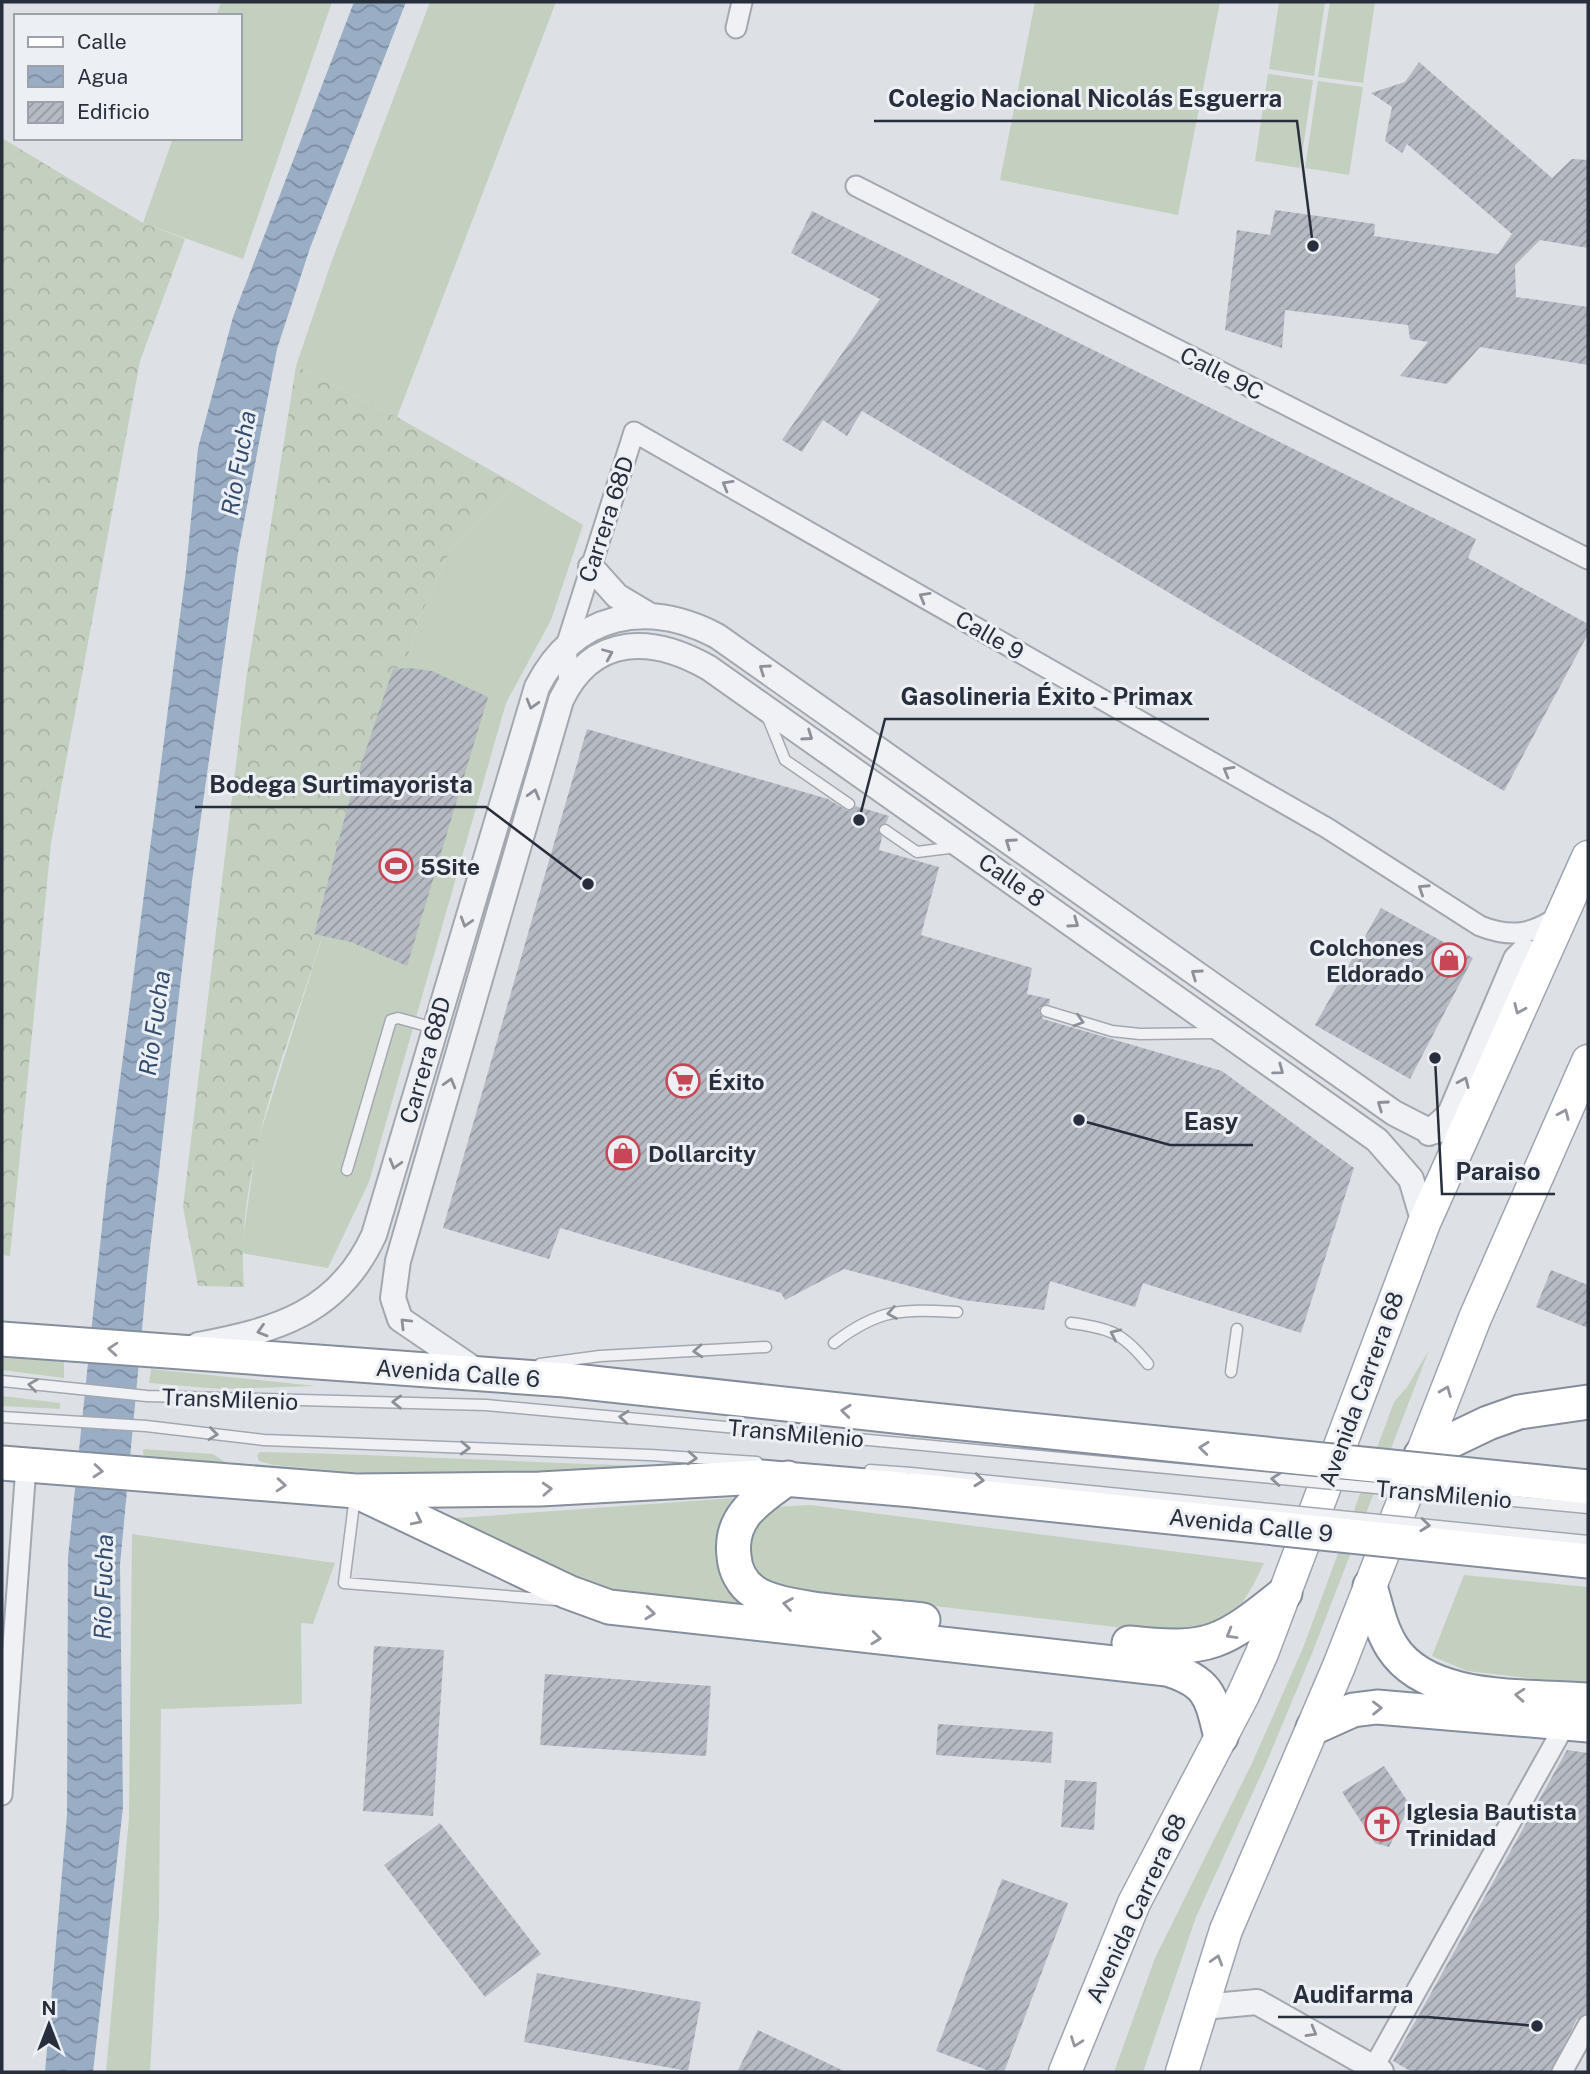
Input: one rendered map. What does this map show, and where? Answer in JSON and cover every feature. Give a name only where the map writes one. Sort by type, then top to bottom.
[{"type":"highway","name":"Avenida Calle 6","points":[[2,1339],[160,1353],[608,1384],[913,1431]]},
{"type":"highway","points":[[1519,1412],[1553,1383],[1588,1380]]},
{"type":"highway","points":[[1421,1455],[1488,1423],[1519,1412],[1588,1402]]},
{"type":"highway","points":[[913,1431],[1588,1487]]},
{"type":"highway","points":[[28,1466],[356,1491],[540,1489],[724,1478],[781,1471],[912,1481]]},
{"type":"highway","points":[[781,1471],[740,1517],[732,1546],[741,1578],[752,1591],[782,1604],[1180,1648],[1205,1645],[1226,1638],[1285,1593]]},
{"type":"highway","name":"Avenida Calle 9","points":[[912,1481],[1588,1561]]},
{"type":"highway","points":[[356,1491],[598,1604],[638,1612],[1167,1669],[1193,1678],[1205,1689],[1212,1700],[1221,1737]]},
{"type":"highway","points":[[1370,1586],[1380,1621],[1391,1646],[1407,1666],[1422,1676],[1469,1691],[1581,1716]]},
{"type":"highway","points":[[1313,1728],[1353,1710],[1377,1707],[1581,1716]]},
{"type":"main road","name":"Avenida Carrera 68","points":[[1065,2072],[1134,1903],[1248,1685],[1424,1223],[1588,858]]},
{"type":"main road","points":[[1182,2072],[1226,1930],[1313,1728],[1519,1212],[1588,1061]]},
{"type":"street","points":[[736,28],[742,2]]},
{"type":"street","name":"Calle 9C","points":[[856,186],[1588,559]]},
{"type":"street","name":"Carrera 68D","points":[[482,1374],[404,1324],[394,1306],[395,1278],[565,691],[566,646],[634,432]]},
{"type":"street","name":"Calle 9","points":[[634,432],[1327,828],[1480,926],[1499,933],[1519,935],[1538,930],[1564,912]]},
{"type":"street","points":[[591,567],[617,596],[649,615]]},
{"type":"street","name":"Calle 8","points":[[566,646],[597,626],[624,617],[649,615],[683,620],[718,636],[1394,1114],[1431,1132]]},
{"type":"street","name":"Calle 8","points":[[565,691],[605,653],[628,646],[650,645],[685,654],[965,846],[1377,1140],[1411,1179],[1424,1223]]},
{"type":"street","name":"Carrera 68D","points":[[160,1353],[265,1331],[318,1305],[353,1272],[374,1234],[537,687],[566,646]]},
{"type":"street","points":[[1431,1132],[1450,1114],[1516,959],[1524,951],[1532,952],[1537,957],[1537,969]]},
{"type":"street","points":[[1377,1140],[1406,1141],[1468,1123]]},
{"type":"street","points":[[2,1795],[11,1529],[28,1466]]},
{"type":"street","points":[[1203,2007],[1256,2002],[1375,2071],[1581,1716]]},
{"type":"street","points":[[1562,2072],[1588,2025]]},
{"type":"lane","points":[[762,705],[786,760],[849,804]]},
{"type":"lane","points":[[884,830],[916,852],[965,846]]},
{"type":"lane","points":[[1046,1011],[1112,1031],[1140,1034],[1202,1031],[1237,1039]]},
{"type":"lane","points":[[347,1170],[391,1020],[398,1018],[434,1028]]},
{"type":"lane","points":[[835,1343],[859,1324],[885,1313],[912,1310],[957,1312]]},
{"type":"lane","points":[[1071,1323],[1108,1329],[1125,1338],[1148,1364]]},
{"type":"lane","points":[[1231,1372],[1237,1329]]},
{"type":"lane","points":[[482,1374],[600,1356],[766,1348]]},
{"type":"lane","name":"TransMilenio","points":[[2,1381],[147,1396],[486,1405],[913,1431],[1588,1508]]},
{"type":"lane","name":"TransMilenio","points":[[2,1417],[146,1426],[264,1440],[650,1455],[781,1471]]},
{"type":"lane","name":"TransMilenio","points":[[856,1469],[912,1481],[1588,1541]]},
{"type":"lane","points":[[356,1491],[344,1583],[598,1604]]},
{"type":"green space","points":[[221,2],[332,2],[243,259],[143,223],[172,140],[242,140],[242,14],[217,14]]},
{"type":"green space","points":[[430,2],[556,2],[397,417],[296,366],[331,263]]},
{"type":"green space","points":[[1035,2],[1220,2],[1178,215],[1000,180]]},
{"type":"green space","points":[[1279,2],[1325,2],[1314,76],[1269,69]]},
{"type":"green space","points":[[1330,2],[1375,2],[1363,83],[1318,77]]},
{"type":"green space","points":[[1268,74],[1313,80],[1300,168],[1255,161]]},
{"type":"green space","points":[[1318,81],[1363,87],[1349,175],[1305,168]]},
{"type":"green space","points":[[2,138],[143,223],[185,239],[140,361],[51,843],[10,1256],[2,1255]]},
{"type":"green space","points":[[296,366],[397,417],[515,484],[451,548],[419,619],[404,668],[393,669],[350,797],[314,933],[322,937],[266,1110],[255,1154],[243,1242],[244,1287],[198,1286],[183,1207],[246,680]]},
{"type":"green space","name":"5Site","points":[[515,484],[583,525],[551,620],[506,703],[369,1182],[328,1268],[241,1253],[256,1147],[322,938],[314,934],[350,797],[393,669],[404,668],[419,619],[451,548]]},
{"type":"green space","points":[[1429,1350],[1313,1651],[1265,1766],[1196,1917],[1143,2072],[1114,2072],[1155,1958],[1252,1763],[1303,1648],[1394,1402],[1407,1387]]},
{"type":"green space","points":[[2,1356],[64,1362],[64,1378],[2,1370]]},
{"type":"green space","points":[[151,1369],[316,1386],[221,1389],[149,1383]]},
{"type":"green space","points":[[2,1396],[60,1403],[60,1409],[2,1406]]},
{"type":"green space","points":[[143,1449],[213,1454],[234,1468],[144,1460]]},
{"type":"green space","points":[[260,1452],[722,1468],[455,1481],[274,1465],[259,1461],[257,1455]]},
{"type":"green space","points":[[734,1498],[720,1531],[720,1545],[730,1570],[758,1613],[605,1591],[518,1548],[443,1519]]},
{"type":"green space","points":[[810,1505],[1264,1563],[1249,1591],[1228,1619],[1211,1630],[1184,1635],[780,1588],[760,1578],[749,1559],[748,1529],[774,1507]]},
{"type":"green space","points":[[132,1534],[335,1563],[313,1624],[301,1623],[302,1704],[161,1709],[159,1916],[150,2072],[106,2072],[129,1818]]},
{"type":"green space","points":[[1464,1575],[1588,1587],[1588,1685],[1467,1671],[1432,1656]]},
{"type":"water","name":"Río Fucha","points":[[354,2],[406,2],[310,248],[277,349],[238,553],[192,881],[147,1276],[120,1565],[123,1807],[93,2072],[45,2072],[67,1815],[68,1557],[106,1188],[186,570],[198,448],[233,317]]},
{"type":"building","points":[[1419,62],[1552,178],[1572,159],[1588,160],[1588,248],[1540,240],[1515,265],[1516,297],[1588,307],[1588,365],[1480,347],[1447,384],[1400,376],[1428,342],[1410,339],[1408,325],[1285,310],[1282,348],[1225,330],[1237,230],[1270,235],[1275,210],[1375,224],[1374,236],[1498,254],[1512,234],[1407,144],[1402,153],[1385,141],[1392,107],[1371,93],[1405,82]]},
{"type":"building","points":[[812,211],[1476,539],[1468,558],[1588,624],[1588,634],[1504,791],[862,411],[847,436],[823,420],[802,452],[782,440],[880,299],[791,253]]},
{"type":"building","points":[[393,669],[432,671],[488,697],[407,966],[351,942],[314,934],[350,797]]},
{"type":"building","points":[[587,729],[828,799],[848,811],[856,806],[889,816],[886,823],[878,829],[882,837],[879,850],[939,867],[921,935],[1032,968],[1027,994],[1050,999],[1049,1004],[1039,1008],[1043,1019],[1222,1071],[1354,1168],[1301,1333],[1143,1283],[1135,1307],[1050,1281],[1044,1310],[963,1300],[844,1269],[785,1300],[781,1293],[560,1228],[549,1259],[443,1228]]},
{"type":"building","points":[[1381,908],[1473,958],[1410,1079],[1315,1025]]},
{"type":"building","points":[[1551,1270],[1588,1285],[1588,1328],[1536,1307]]},
{"type":"building","points":[[374,1646],[444,1650],[433,1816],[363,1811]]},
{"type":"building","points":[[545,1674],[711,1686],[706,1756],[540,1745]]},
{"type":"building","points":[[938,1724],[1053,1732],[1051,1763],[936,1755]]},
{"type":"building","points":[[1567,1750],[1588,1753],[1588,2013],[1577,2019],[1550,2072],[1412,2072],[1393,2061]]},
{"type":"building","name":"Iglesia Bautista Trinidad","points":[[1384,1766],[1410,1805],[1389,1847],[1375,1843],[1342,1792]]},
{"type":"building","points":[[1065,1780],[1097,1782],[1094,1830],[1061,1827]]},
{"type":"building","points":[[440,1823],[541,1954],[485,1997],[384,1865]]},
{"type":"building","points":[[1002,1879],[1068,1903],[1004,2072],[992,2072],[936,2051]]},
{"type":"building","points":[[537,1973],[701,2002],[688,2071],[524,2042]]},
{"type":"building","points":[[758,2030],[846,2072],[737,2072]]},
{"type":"place","name":"Colegio Nacional Nicolás Esguerra","points":[[1313,246]]},
{"type":"place","name":"Gasolineria Éxito - Primax","points":[[859,820]]},
{"type":"place","name":"5Site","points":[[396,866]]},
{"type":"place","name":"Bodega Surtimayorista","points":[[588,884]]},
{"type":"place","name":"Colchones Eldorado","points":[[1449,960]]},
{"type":"place","name":"Paraiso","points":[[1435,1058]]},
{"type":"place","name":"Éxito","points":[[683,1081]]},
{"type":"place","name":"Easy","points":[[1079,1120]]},
{"type":"place","name":"Dollarcity","points":[[623,1153]]},
{"type":"place","name":"Iglesia Bautista Trinidad","points":[[1382,1824]]},
{"type":"place","name":"Audifarma","points":[[1537,2026]]}]
